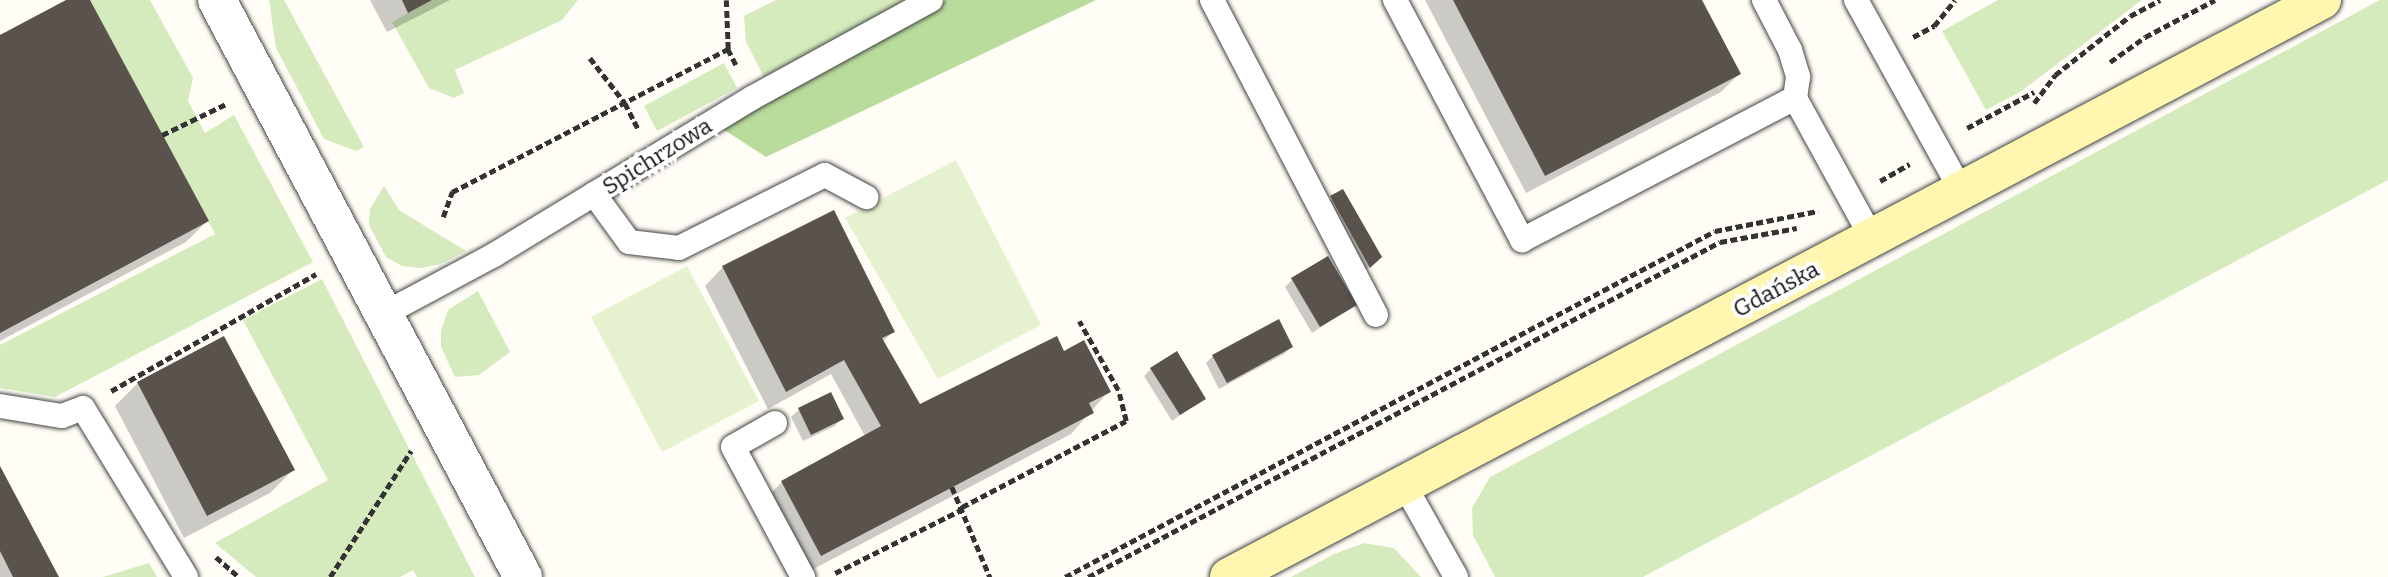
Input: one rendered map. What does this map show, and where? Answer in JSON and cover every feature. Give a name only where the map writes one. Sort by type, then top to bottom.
[{"type":"street","points":[[217,0],[523,577]]},
{"type":"street","name":"Gdańska","points":[[1229,577],[2322,0]]},
{"type":"lane","name":"Spichrzowa","points":[[384,314],[495,256],[752,97],[931,0]]},
{"type":"lane","points":[[1212,0],[1376,315]]},
{"type":"lane","points":[[1395,0],[1522,240],[1795,98]]},
{"type":"lane","points":[[1764,0],[1790,50],[1798,76],[1795,98],[1872,238]]},
{"type":"lane","points":[[1856,0],[1961,190]]},
{"type":"lane","points":[[594,194],[629,242],[678,248],[825,175],[866,197]]},
{"type":"lane","points":[[0,405],[62,416],[83,408],[186,577]]},
{"type":"lane","points":[[775,423],[733,447],[803,577]]},
{"type":"lane","points":[[1405,485],[1456,577]]},
{"type":"path","points":[[443,217],[452,192],[728,49],[726,0]]},
{"type":"path","points":[[1908,40],[1934,26],[1955,0]]},
{"type":"path","points":[[2028,110],[2055,75],[2130,16],[2160,0]]},
{"type":"path","points":[[2108,64],[2145,37],[2215,0]]},
{"type":"path","points":[[590,58],[625,103],[653,158]]},
{"type":"path","points":[[1965,129],[2034,92]]},
{"type":"path","points":[[162,135],[228,103]]},
{"type":"path","points":[[1878,182],[1910,164]]},
{"type":"path","points":[[1065,577],[1715,230],[1821,211]]},
{"type":"path","points":[[1088,577],[1720,242],[1744,235],[1803,228]]},
{"type":"path","points":[[83,408],[317,273]]},
{"type":"path","points":[[826,577],[1126,421],[1118,390],[1079,321]]},
{"type":"path","points":[[330,577],[419,439]]},
{"type":"path","points":[[952,488],[990,577]]},
{"type":"green space","points":[[90,0],[150,0],[193,78],[188,101],[205,133],[234,115],[313,262],[55,397],[0,388],[0,345],[215,234]]},
{"type":"green space","points":[[269,0],[284,0],[364,147],[356,151],[324,139],[276,48]]},
{"type":"green space","points":[[432,0],[578,0],[562,20],[455,70],[464,93],[454,98],[429,88],[392,22]]},
{"type":"green space","points":[[776,0],[911,0],[764,77],[746,42],[744,16]]},
{"type":"green space","points":[[947,0],[1096,0],[766,157],[709,120]]},
{"type":"green space","points":[[1998,0],[2142,0],[2020,92],[1986,110],[1942,31]]},
{"type":"green space","points":[[2380,0],[2388,0],[2388,180],[1643,577],[1495,577],[1473,535],[1472,508],[1490,477]]},
{"type":"green space","points":[[724,63],[737,88],[657,131],[644,106]]},
{"type":"green space","points":[[956,160],[1041,325],[938,379],[845,218]]},
{"type":"green space","points":[[384,186],[399,210],[466,251],[441,264],[421,268],[402,266],[386,257],[369,225],[370,209]]},
{"type":"green space","points":[[687,266],[759,401],[662,452],[591,317]]},
{"type":"green space","points":[[322,279],[475,577],[417,577],[413,570],[400,577],[256,577],[215,543],[328,480],[243,320]]},
{"type":"green space","points":[[478,291],[510,352],[479,375],[455,377],[441,347],[441,331],[448,310]]},
{"type":"green space","points":[[1364,543],[1394,548],[1421,577],[1291,577],[1334,554]]},
{"type":"green space","points":[[149,563],[157,577],[103,577],[106,576]]},
{"type":"building","points":[[66,0],[90,0],[209,221],[0,333],[0,35]]},
{"type":"building","points":[[402,0],[432,0],[408,13]]},
{"type":"building","points":[[1453,0],[1702,0],[1741,74],[1545,176]]},
{"type":"building","points":[[1343,189],[1382,257],[1370,268],[1330,196]]},
{"type":"building","points":[[834,210],[895,332],[882,338],[920,404],[1057,336],[1064,351],[1084,340],[1111,392],[1089,403],[1094,413],[821,556],[781,481],[881,426],[844,360],[786,392],[722,266]]},
{"type":"building","points":[[1328,256],[1357,305],[1320,327],[1291,278]]},
{"type":"building","points":[[1279,319],[1293,347],[1227,383],[1212,355]]},
{"type":"building","points":[[224,336],[295,470],[207,516],[137,382]]},
{"type":"building","points":[[1177,351],[1206,399],[1180,415],[1150,368]]},
{"type":"building","points":[[831,392],[844,419],[811,435],[798,408]]},
{"type":"building","points":[[0,466],[59,577],[13,577],[0,551]]}]
